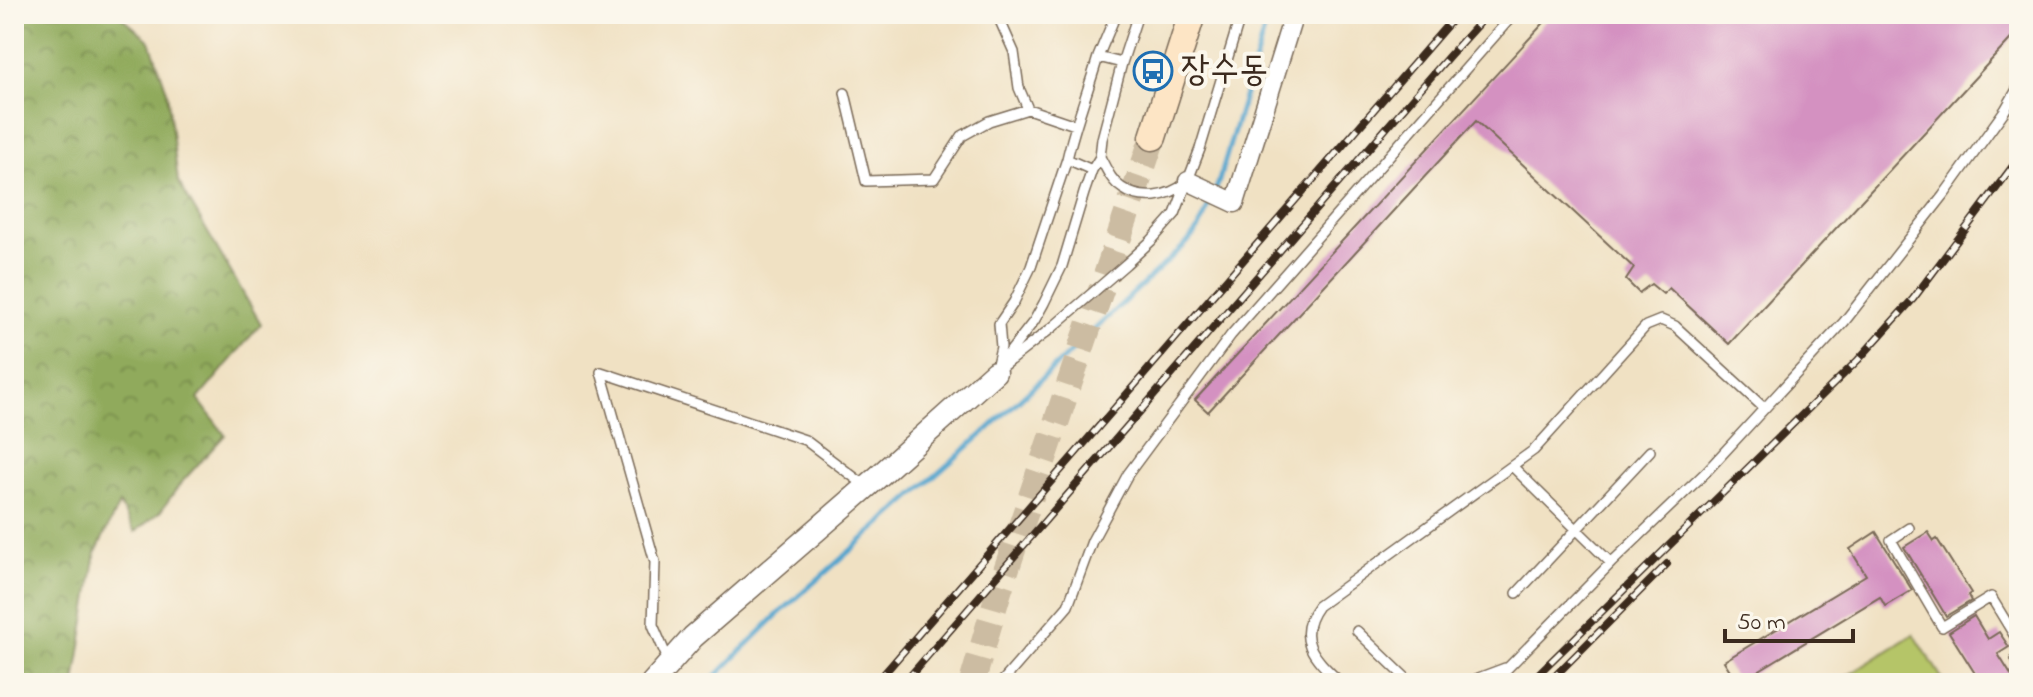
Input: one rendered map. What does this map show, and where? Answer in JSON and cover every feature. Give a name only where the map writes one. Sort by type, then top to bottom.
[{"type":"main road","points":[[1153,137],[1192,14]]},
{"type":"street","points":[[1193,184],[1235,203],[1294,14]]},
{"type":"street","points":[[652,683],[693,637],[995,372]]},
{"type":"lane","points":[[997,14],[1014,52],[1019,88],[1028,109]]},
{"type":"lane","points":[[995,372],[1001,347],[999,324],[1031,267],[1067,159],[1075,125],[1116,14]]},
{"type":"lane","points":[[995,372],[1034,321],[1062,266],[1092,170],[1100,157],[1122,63],[1138,14]]},
{"type":"lane","points":[[995,372],[1053,327],[1151,241],[1175,214],[1193,184],[1200,149],[1241,14]]},
{"type":"lane","points":[[1001,683],[1068,606],[1092,541],[1128,474],[1231,335],[1514,14]]},
{"type":"lane","points":[[1098,57],[1122,63]]},
{"type":"lane","points":[[1493,683],[1705,473],[1844,322],[1943,196],[2019,86]]},
{"type":"lane","points":[[845,93],[866,181],[934,179],[962,136],[989,121],[1028,109],[1075,125]]},
{"type":"lane","points":[[1100,157],[1110,176],[1122,189],[1148,198],[1193,184]]},
{"type":"lane","points":[[1067,159],[1092,170]]},
{"type":"lane","points":[[1341,683],[1312,652],[1307,634],[1308,624],[1318,606],[1534,450],[1646,326],[1657,321],[1675,326],[1764,408]]},
{"type":"lane","points":[[669,664],[653,625],[655,562],[601,372],[805,440],[867,487]]},
{"type":"lane","points":[[1517,593],[1650,451]]},
{"type":"lane","points":[[1512,466],[1611,563]]},
{"type":"lane","points":[[1909,528],[1891,540],[1942,627],[1991,597],[2019,643]]},
{"type":"lane","points":[[1357,631],[1411,683]]},
{"type":"lane","points":[[2019,657],[2016,659],[2019,664]]},
{"type":"lane","points":[[1465,683],[1512,665]]},
{"type":"green space","points":[[14,14],[118,14],[150,41],[167,91],[178,181],[261,324],[198,399],[225,435],[181,483],[160,512],[135,532],[119,504],[96,552],[75,683],[14,683]]},
{"type":"green space","points":[[1914,634],[1945,683],[1836,683]]},
{"type":"building","points":[[1552,14],[2019,14],[2019,30],[1729,344],[1669,288],[1663,294],[1651,284],[1639,293],[1626,280],[1634,268],[1476,121],[1208,412],[1195,400]]},
{"type":"building","points":[[1876,532],[1912,590],[1885,606],[1880,597],[1738,683],[1724,661],[1866,575],[1850,549]]},
{"type":"building","points":[[1928,532],[1934,541],[1937,539],[1971,593],[1968,595],[1971,601],[1946,616],[1904,547]]},
{"type":"building","points":[[1974,616],[1988,639],[1999,632],[2009,647],[1998,654],[2016,683],[1981,683],[1949,632]]},
{"type":"waterway","points":[[709,683],[775,617],[987,430],[1187,243],[1199,228],[1218,184],[1269,14]]},
{"type":"tunnel","points":[[972,683],[999,591],[1153,137]]},
{"type":"railway","points":[[876,683],[1457,14]]},
{"type":"railway","points":[[904,683],[1487,14]]},
{"type":"railway","points":[[1529,683],[1858,360],[1913,299],[2019,158]]},
{"type":"railway","points":[[1548,683],[1667,564]]},
{"type":"place","name":"장수동","points":[[1153,71]]}]
